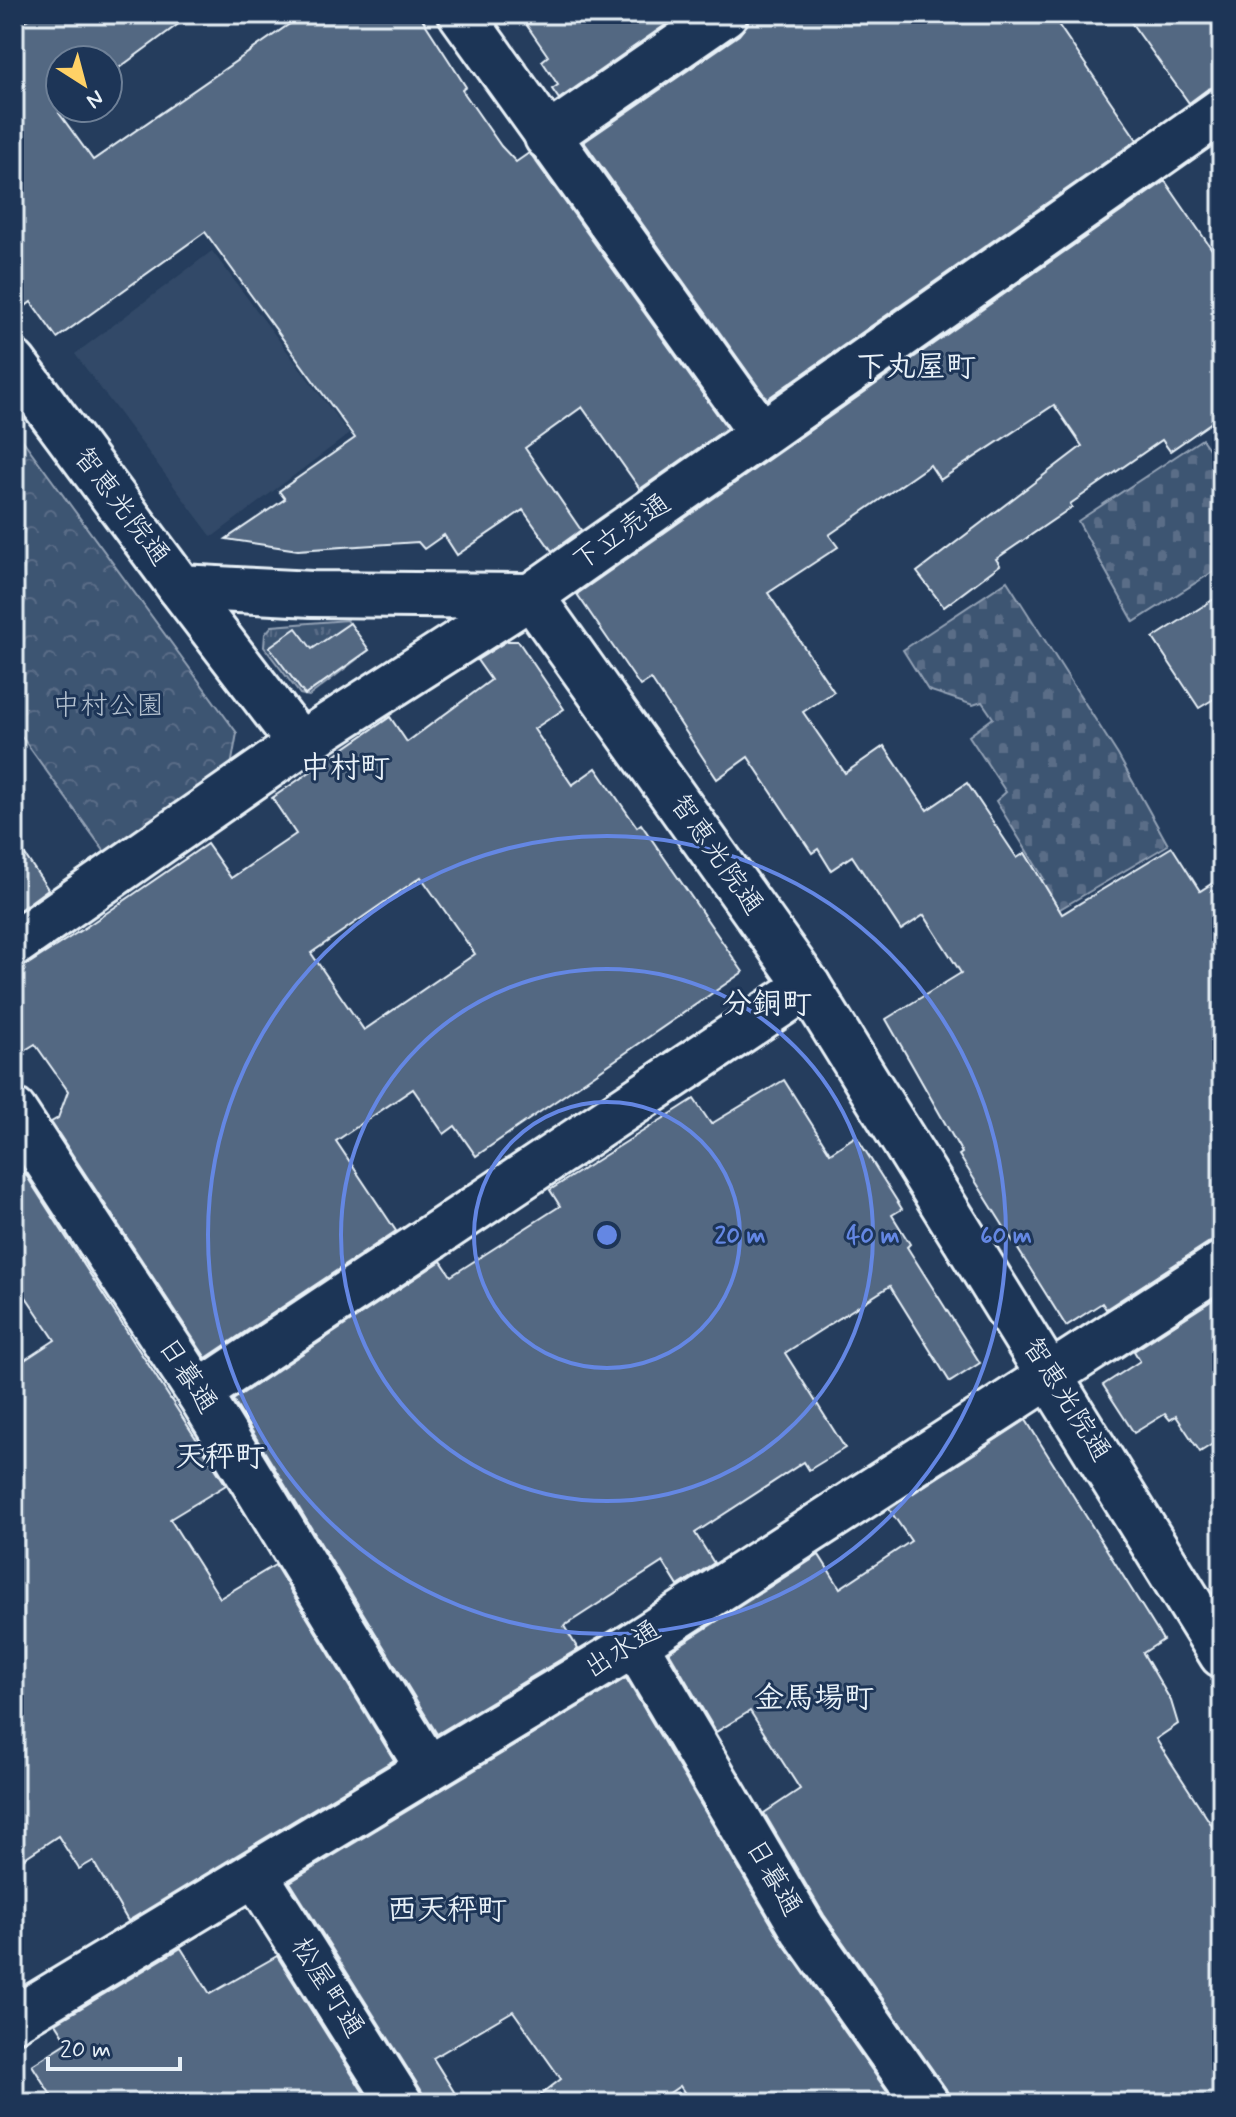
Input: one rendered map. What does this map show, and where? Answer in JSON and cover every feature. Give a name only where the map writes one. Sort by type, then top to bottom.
[{"type":"street","points":[[461,14],[761,433]]},
{"type":"street","points":[[547,137],[725,14]]},
{"type":"street","name":"下立売通","points":[[14,944],[300,744],[531,596],[1222,110]]},
{"type":"street","name":"智恵光院通","points":[[14,363],[180,587],[312,594],[531,596],[808,986],[1222,1655]]},
{"type":"street","points":[[180,587],[300,744]]},
{"type":"street","points":[[199,1393],[808,986]]},
{"type":"street","name":"日暮通","points":[[14,1111],[199,1393],[428,1768]]},
{"type":"street","name":"出水通","points":[[14,2019],[635,1644],[1222,1264]]},
{"type":"street","name":"日暮通","points":[[635,1644],[803,1929],[926,2103]]},
{"type":"street","name":"松屋町通","points":[[255,1874],[400,2103]]},
{"type":"shaded area","points":[[212,251],[349,434],[212,537],[75,354]]},
{"type":"green space","name":"中村公園","points":[[19,435],[237,733],[230,772],[110,859],[14,726],[14,439]]},
{"type":"green space","points":[[1202,439],[1222,467],[1222,566],[1134,622],[1078,521]]},
{"type":"green space","points":[[1007,581],[1118,755],[1168,845],[1055,912],[1038,883],[1044,879],[996,801],[1006,792],[969,736],[993,718],[982,702],[973,705],[928,690],[903,650]]},
{"type":"green space","points":[[347,620],[369,650],[309,696],[300,694],[264,647],[265,634],[272,626]]},
{"type":"building","points":[[35,14],[192,14],[124,64],[124,44],[44,44],[44,124],[67,124],[93,160],[304,14],[419,14],[466,87],[462,90],[501,146],[516,162],[529,153],[532,156],[727,428],[640,489],[582,407],[525,448],[581,530],[552,551],[523,510],[457,555],[444,535],[424,549],[418,542],[298,550],[226,539],[285,499],[279,491],[355,438],[205,232],[57,338],[31,302],[14,315],[14,29]]},
{"type":"building","points":[[519,14],[681,14],[559,99],[552,89],[558,85],[542,61],[548,56]]},
{"type":"building","points":[[750,14],[1051,14],[1137,140],[767,399],[584,142],[739,35],[747,25]]},
{"type":"building","points":[[1125,14],[1222,14],[1222,85],[1208,89],[1189,103]]},
{"type":"building","points":[[1165,181],[1222,264],[1222,415],[1170,451],[1162,440],[996,559],[1000,565],[944,607],[917,572],[1082,446],[1054,405],[940,480],[930,465],[829,535],[838,547],[768,593],[834,692],[803,712],[845,773],[884,746],[927,810],[967,783],[1017,858],[1025,853],[1062,914],[1172,847],[1200,891],[1222,877],[1222,1239],[1208,1243],[1106,1309],[1102,1303],[1066,1326],[959,1155],[962,1153],[886,1019],[961,973],[924,915],[901,930],[852,856],[831,870],[818,849],[812,853],[748,757],[717,779],[651,679],[640,686],[577,594]]},
{"type":"building","points":[[1222,594],[1222,694],[1199,708],[1153,638]]},
{"type":"building","points":[[350,623],[369,650],[305,695],[269,647],[296,628],[312,649]]},
{"type":"building","points":[[507,641],[518,641],[564,709],[534,729],[572,785],[596,768],[637,827],[641,824],[743,972],[476,1156],[455,1126],[444,1134],[413,1089],[336,1141],[396,1231],[206,1358],[51,1122],[58,1118],[68,1091],[35,1044],[14,1057],[14,969],[28,964],[86,927],[207,844],[231,878],[296,834],[272,798],[390,717],[407,742],[491,680],[477,660]],"holes":[[[421,877],[475,954],[364,1030],[311,953]]]},
{"type":"building","points":[[14,839],[48,889],[14,914]]},
{"type":"building","points":[[784,1080],[830,1153],[856,1136],[902,1209],[892,1215],[910,1244],[907,1247],[980,1363],[950,1382],[890,1286],[785,1353],[845,1448],[809,1470],[804,1462],[695,1533],[714,1563],[678,1586],[663,1562],[564,1626],[578,1649],[437,1734],[233,1400],[441,1261],[451,1276],[560,1206],[550,1190],[694,1099],[711,1124]]},
{"type":"building","points":[[24,1172],[226,1485],[170,1519],[220,1598],[275,1565],[394,1760],[128,1921],[93,1861],[79,1869],[58,1836],[14,1865],[14,1367],[55,1340],[14,1279],[14,1178]]},
{"type":"building","points":[[1222,1294],[1222,1438],[1200,1452],[1176,1416],[1170,1420],[1165,1414],[1134,1433],[1103,1385],[1140,1361],[1134,1351]]},
{"type":"building","points":[[1026,1420],[1163,1640],[1143,1653],[1171,1701],[1178,1724],[1156,1739],[1222,1841],[1222,2103],[951,2103],[946,2089],[824,1915],[764,1813],[800,1789],[750,1711],[716,1732],[669,1652],[819,1555],[840,1588],[911,1541],[889,1509]]},
{"type":"building","points":[[626,1678],[782,1942],[895,2103],[691,2103],[680,2086],[655,2103],[530,2103],[561,2079],[513,2011],[433,2058],[461,2103],[425,2103],[421,2090],[290,1882]]},
{"type":"building","points":[[181,1948],[210,1994],[277,1956],[370,2103],[56,2103],[32,2065],[68,2042],[56,2023]]},
{"type":"district","name":"下丸屋町","points":[[916,367]]},
{"type":"district","name":"中村町","points":[[345,768]]},
{"type":"district","name":"分銅町","points":[[767,1004]]},
{"type":"district","name":"天秤町","points":[[220,1457]]},
{"type":"district","name":"金馬場町","points":[[814,1698]]},
{"type":"district","name":"西天秤町","points":[[447,1910]]}]
